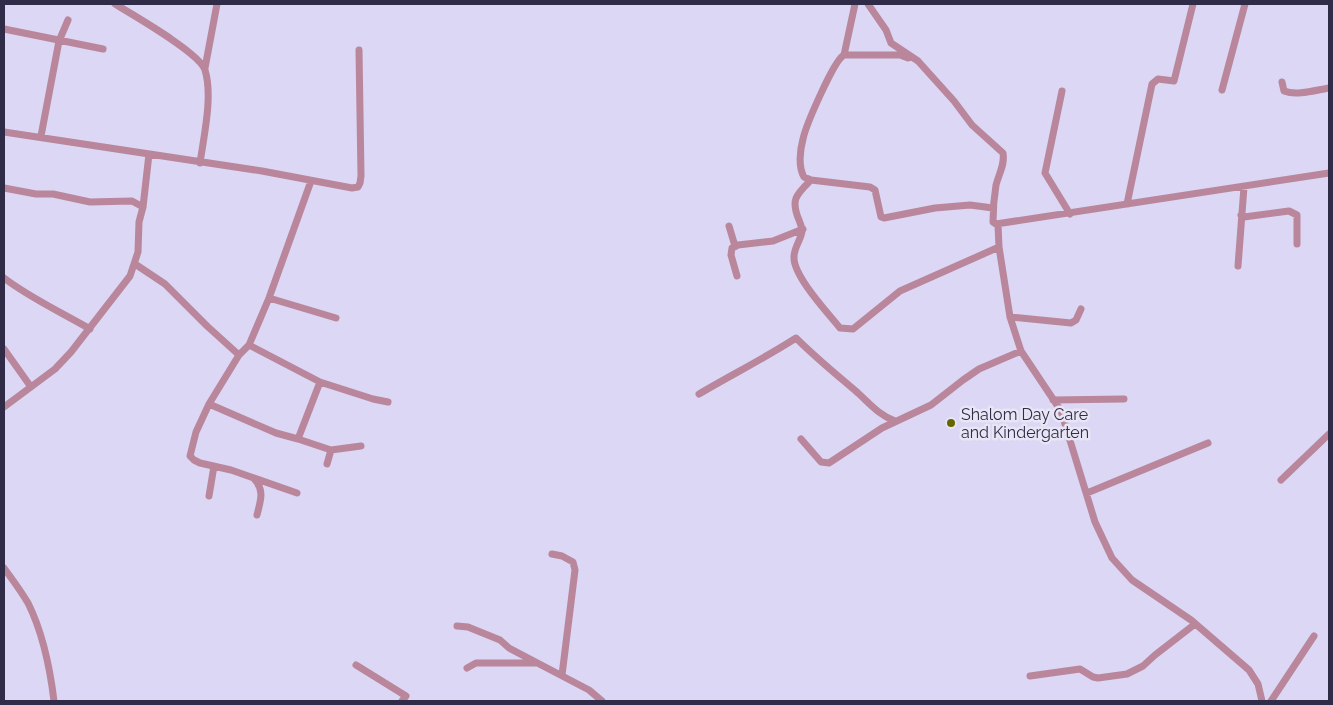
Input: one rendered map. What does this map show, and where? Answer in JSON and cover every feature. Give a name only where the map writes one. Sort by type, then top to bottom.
[{"type":"street","points":[[115,4],[182,47],[205,68]]},
{"type":"street","points":[[200,162],[208,102],[205,68],[217,4]]},
{"type":"street","points":[[844,55],[855,4]]},
{"type":"street","points":[[868,4],[886,30],[891,43],[918,61],[954,101],[972,125],[1003,153],[1003,166],[996,184],[993,208],[994,222],[998,225],[999,247],[1010,317],[1020,351],[1065,421],[1098,529],[1112,558],[1122,571],[1142,588],[1195,624],[1249,670],[1258,684],[1262,701]]},
{"type":"street","points":[[1127,204],[1152,84],[1158,79],[1174,81],[1193,4]]},
{"type":"street","points":[[1222,90],[1245,4]]},
{"type":"street","points":[[41,136],[59,41],[68,20]]},
{"type":"street","points":[[4,29],[103,49]]},
{"type":"street","points":[[4,132],[41,136],[262,171],[352,188],[358,187],[360,183],[359,50]]},
{"type":"street","points":[[918,61],[900,55],[844,55],[840,57],[807,124],[802,140],[800,162],[804,178],[864,185],[873,188],[876,193],[879,212],[881,217],[884,218],[935,208],[970,205],[993,208]]},
{"type":"street","points":[[1282,82],[1284,91],[1287,92],[1298,93],[1329,88]]},
{"type":"street","points":[[1062,91],[1045,173],[1070,214]]},
{"type":"street","points":[[4,407],[55,369],[90,329],[124,285],[135,264],[138,252],[139,222],[143,207],[148,154]]},
{"type":"street","points":[[998,225],[1329,173]]},
{"type":"street","points":[[812,180],[798,193],[794,203],[795,212],[802,229],[794,259],[812,295],[840,328],[853,329],[900,291],[999,247]]},
{"type":"street","points":[[297,493],[255,480],[231,470],[200,463],[190,456],[196,432],[209,404],[239,355],[249,345],[311,181]]},
{"type":"street","points":[[1238,266],[1244,187]]},
{"type":"street","points":[[4,188],[36,194],[53,194],[90,202],[108,203],[126,200],[136,202],[143,207]]},
{"type":"street","points":[[1241,215],[1244,217],[1289,211],[1294,213],[1297,215],[1297,244]]},
{"type":"street","points":[[729,226],[735,246]]},
{"type":"street","points":[[737,276],[731,255],[732,248],[757,242],[773,241],[802,229]]},
{"type":"street","points":[[135,264],[165,284],[239,355]]},
{"type":"street","points":[[4,278],[36,300],[90,329]]},
{"type":"street","points":[[268,298],[336,318]]},
{"type":"street","points":[[1010,317],[1071,323],[1076,320],[1081,310]]},
{"type":"street","points":[[699,394],[729,376],[758,362],[796,338],[874,409],[884,417],[895,421]]},
{"type":"street","points":[[249,345],[320,382],[372,399],[388,402]]},
{"type":"street","points":[[4,350],[31,387]]},
{"type":"street","points":[[801,439],[821,462],[829,462],[895,421],[931,405],[979,369],[1020,351]]},
{"type":"street","points":[[298,439],[320,382]]},
{"type":"street","points":[[1053,400],[1124,400]]},
{"type":"street","points":[[209,404],[276,433],[331,450],[361,446]]},
{"type":"street","points":[[1281,480],[1329,434]]},
{"type":"street","points":[[1087,493],[1208,443]]},
{"type":"street","points":[[327,464],[331,450]]},
{"type":"street","points":[[209,496],[214,466]]},
{"type":"street","points":[[255,480],[262,490],[257,516]]},
{"type":"street","points":[[552,554],[562,556],[572,562],[574,570],[562,675]]},
{"type":"street","points":[[4,568],[28,602],[37,624],[50,673],[54,701]]},
{"type":"street","points":[[1030,676],[1080,669],[1098,678],[1127,674],[1143,666],[1195,624]]},
{"type":"street","points":[[457,626],[468,627],[500,640],[509,648],[589,690],[602,701]]},
{"type":"street","points":[[1271,701],[1314,636]]},
{"type":"street","points":[[467,668],[476,663],[539,663]]},
{"type":"street","points":[[356,665],[406,696],[402,701]]},
{"type":"place","name":"Shalom Day Care and Kindergarten","points":[[951,423]]}]
